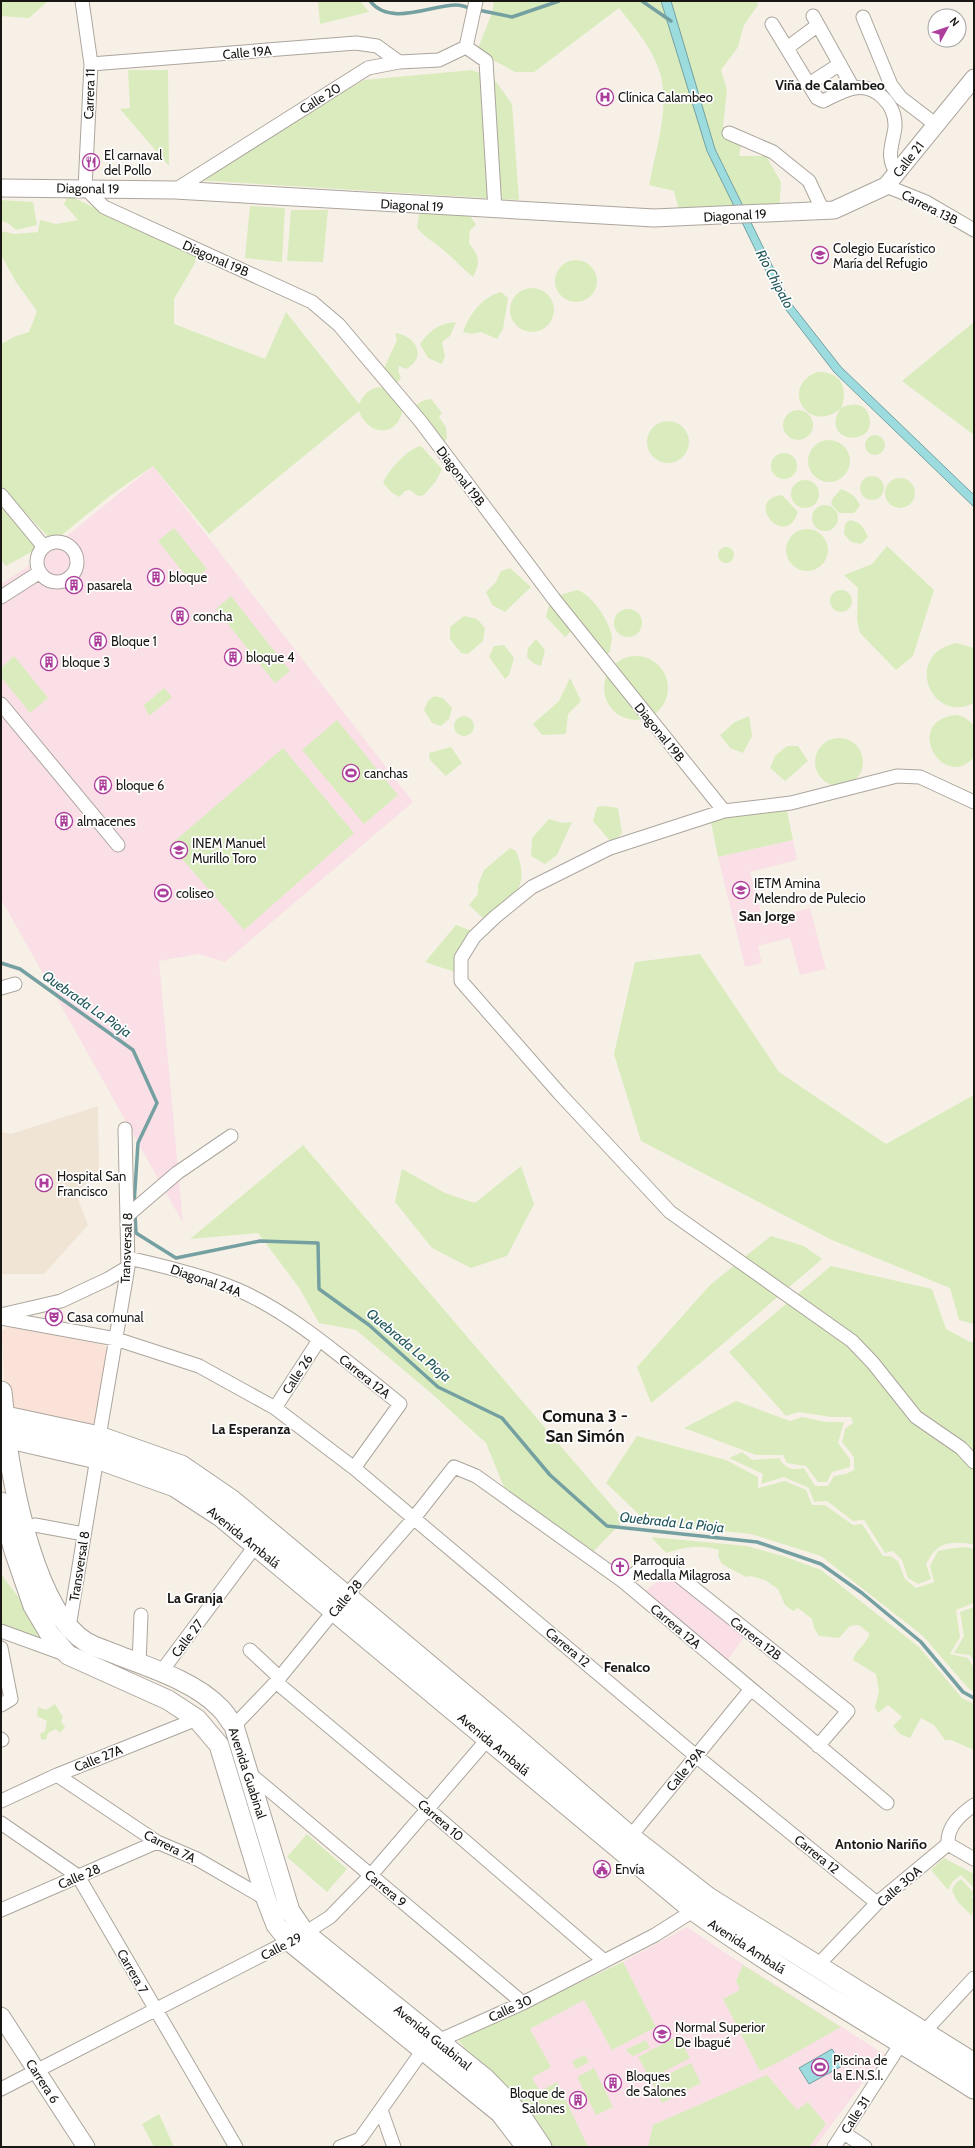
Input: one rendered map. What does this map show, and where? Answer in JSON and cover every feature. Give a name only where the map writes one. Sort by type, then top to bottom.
[{"type":"main road","name":"Avenida Guabinal","points":[[1,1392],[3,1426],[11,1471],[31,1551],[52,1602],[69,1627],[86,1642],[161,1672],[201,1693],[219,1707],[234,1726],[297,1937]]},
{"type":"main road","name":"Avenida Ambalá","points":[[3,1426],[99,1437],[181,1466],[232,1501],[340,1604],[701,1905],[750,1950],[902,2042],[974,2088]]},
{"type":"main road","name":"Avenida Ambalá","points":[[3,1426],[175,1486],[221,1516],[256,1545],[340,1604]]},
{"type":"main road","name":"Avenida Guabinal","points":[[1,1502],[14,1551],[33,1606],[50,1633],[68,1655],[168,1700],[197,1719],[219,1745],[266,1899],[276,1925],[297,1937],[430,2045],[500,2113],[526,2147]]},
{"type":"main road","name":"Avenida Ambalá","points":[[701,1905],[817,1966],[974,2064]]},
{"type":"main road","name":"Avenida Guabinal","points":[[430,2045],[486,2079],[520,2114],[542,2147]]},
{"type":"street","name":"Carrera 11","points":[[82,1],[91,64],[85,188]]},
{"type":"street","points":[[476,1],[466,46],[478,53],[486,61],[495,210]]},
{"type":"street","points":[[863,17],[891,86],[901,98],[935,124]]},
{"type":"street","points":[[772,24],[817,98],[823,101],[853,88],[815,21],[787,48]]},
{"type":"street","name":"Calle 19A","points":[[91,64],[356,43],[377,46],[399,62]]},
{"type":"street","name":"Calle 20","points":[[175,190],[368,68],[399,62],[439,60],[466,46]]},
{"type":"street","points":[[809,84],[840,64]]},
{"type":"street","name":"Calle 21","points":[[822,211],[834,210],[891,180],[935,124],[974,78]]},
{"type":"street","name":"Carrera 13B","points":[[853,88],[873,90],[887,102],[894,118],[895,126],[890,152],[893,167],[891,180],[974,230]]},
{"type":"street","points":[[729,133],[773,152],[809,181],[822,211]]},
{"type":"street","name":"Diagonal 19","points":[[1,188],[175,190],[495,210],[666,218],[822,211]]},
{"type":"street","name":"Diagonal 19B","points":[[85,188],[104,207],[312,302],[339,325],[421,422],[554,599],[724,811]]},
{"type":"street","points":[[3,502],[44,547]]},
{"type":"street","points":[[57,542],[64,543],[74,551],[77,563],[73,575],[62,581],[49,580],[40,572],[38,558],[44,547],[57,542]]},
{"type":"street","points":[[1,597],[40,572]]},
{"type":"street","points":[[1,704],[118,845]]},
{"type":"street","points":[[974,802],[920,778],[897,776],[784,804],[724,811],[610,848],[532,887],[474,938],[461,958],[461,982],[560,1094],[670,1212],[852,1341],[873,1363],[916,1417],[961,1448],[974,1462]]},
{"type":"street","points":[[1,988],[15,984]]},
{"type":"street","name":"Transversal 8","points":[[99,1437],[128,1262],[125,1129]]},
{"type":"street","points":[[128,1215],[176,1173],[231,1136]]},
{"type":"street","points":[[1,1316],[61,1301],[108,1279],[128,1262]]},
{"type":"street","name":"Diagonal 24A","points":[[128,1262],[171,1268],[237,1289],[269,1307],[319,1340]]},
{"type":"street","name":"Carrera 12","points":[[1,1316],[116,1339],[199,1366],[275,1408],[354,1468],[696,1756],[877,1904]]},
{"type":"street","name":"Calle 26","points":[[275,1408],[319,1340]]},
{"type":"street","name":"Carrera 12A","points":[[319,1340],[400,1404],[354,1468]]},
{"type":"street","name":"Transversal 8","points":[[69,1627],[97,1458]]},
{"type":"street","name":"Carrera 12A","points":[[454,1467],[476,1476],[624,1582],[887,1803]]},
{"type":"street","name":"Calle 28","points":[[234,1726],[278,1680],[340,1604],[414,1518],[454,1467]]},
{"type":"street","points":[[35,1525],[84,1534]]},
{"type":"street","name":"Calle 27","points":[[161,1672],[256,1545]]},
{"type":"street","name":"Carrera 12B","points":[[624,1582],[642,1568],[665,1565],[848,1711],[818,1746]]},
{"type":"street","points":[[139,1664],[140,1616]]},
{"type":"street","points":[[1,1631],[68,1655]]},
{"type":"street","points":[[1,1648],[6,1702]]},
{"type":"street","name":"Carrera 10","points":[[250,1650],[278,1680],[603,1960]]},
{"type":"street","name":"Calle 29A","points":[[625,1843],[751,1689]]},
{"type":"street","name":"Calle 27A","points":[[1,1801],[56,1775],[197,1719]]},
{"type":"street","name":"Calle 29","points":[[1,2089],[297,1937],[330,1917],[371,1875],[429,1810],[494,1732]]},
{"type":"street","name":"Carrera 9","points":[[249,1773],[523,2003]]},
{"type":"street","name":"Carrera 7A","points":[[56,1775],[157,1842],[196,1858],[266,1899]]},
{"type":"street","points":[[974,1805],[960,1815],[947,1833],[948,1844],[974,1859]]},
{"type":"street","name":"Carrera 7","points":[[1,1824],[78,1876],[236,2147]]},
{"type":"street","name":"Calle 28","points":[[1,1910],[157,1842]]},
{"type":"street","name":"Calle 30A","points":[[817,1966],[877,1904],[948,1844]]},
{"type":"street","name":"Calle 30","points":[[430,2045],[523,2003],[603,1960],[655,1935],[701,1905]]},
{"type":"street","points":[[924,2032],[974,1978]]},
{"type":"street","name":"Carrera 6","points":[[1,2016],[86,2147]]},
{"type":"street","name":"Calle 31","points":[[834,2147],[902,2042]]},
{"type":"street","points":[[340,2147],[360,2139],[430,2045]]},
{"type":"street","points":[[381,2110],[394,2147]]},
{"type":"street","points":[[844,2133],[865,2147]]},
{"type":"shaded area","name":"INEM Manuel Murillo Toro","points":[[153,466],[413,802],[225,962],[199,954],[159,961],[183,1223],[1,899],[1,584],[36,561]]},
{"type":"shaded area","name":"IETM Amina Melendro de Pulecio","points":[[793,840],[797,860],[750,872],[763,920],[810,908],[826,969],[800,975],[790,938],[758,946],[762,963],[745,967],[718,857]]},
{"type":"shaded area","name":"Hospital San Francisco","points":[[98,1106],[99,1174],[75,1192],[88,1225],[44,1274],[1,1274],[1,1132],[11,1134]]},
{"type":"shaded area","points":[[8,1326],[104,1345],[109,1350],[95,1429],[15,1414],[5,1404],[2,1331]]},
{"type":"shaded area","points":[[666,1574],[747,1633],[727,1661],[644,1592]]},
{"type":"shaded area","name":"Normal Superior De Ibagué","points":[[687,1927],[884,2054],[815,2147],[548,2147],[546,2141],[458,2040],[623,1962]]},
{"type":"green space","points":[[1,1],[48,1],[29,18],[1,16]]},
{"type":"green space","points":[[318,1],[360,1],[369,12],[320,24]]},
{"type":"green space","points":[[494,1],[756,1],[758,5],[744,25],[738,47],[721,70],[727,90],[723,127],[743,134],[739,156],[766,156],[781,182],[779,211],[679,210],[674,191],[649,185],[659,141],[663,110],[662,81],[655,59],[641,36],[619,8],[534,72],[515,72],[477,51],[492,13]]},
{"type":"green space","points":[[128,70],[168,70],[169,166],[120,109],[130,108]]},
{"type":"green space","points":[[472,70],[494,79],[512,104],[519,200],[195,180],[364,80]]},
{"type":"green space","points":[[68,195],[190,254],[200,245],[194,265],[174,299],[174,324],[265,359],[286,312],[359,404],[366,393],[372,389],[386,387],[403,407],[401,417],[390,429],[377,430],[364,420],[359,411],[209,534],[153,466],[111,495],[53,542],[1,487],[1,344],[16,336],[29,332],[37,311],[16,282],[1,255],[1,231],[15,234],[38,232],[40,220],[56,224],[78,220],[64,204]]},
{"type":"green space","points":[[1,200],[33,202],[37,225],[16,230],[8,223],[1,221]]},
{"type":"green space","points":[[250,206],[285,208],[282,262],[245,258]]},
{"type":"green space","points":[[291,210],[328,210],[323,262],[287,261]]},
{"type":"green space","points":[[460,213],[471,217],[476,225],[470,230],[469,243],[478,259],[473,277],[417,228],[419,214]]},
{"type":"green space","points":[[572,260],[580,260],[588,263],[594,269],[597,281],[594,293],[588,299],[580,302],[572,302],[564,299],[558,293],[555,285],[555,277],[558,269],[564,263]]},
{"type":"green space","points":[[528,288],[536,288],[548,294],[554,306],[554,314],[548,326],[536,332],[528,332],[516,326],[510,314],[510,306],[516,294]]},
{"type":"green space","points":[[501,292],[508,298],[503,329],[497,339],[481,332],[472,334],[463,332],[469,319],[482,302],[494,294]]},
{"type":"green space","points":[[456,322],[450,336],[442,342],[445,356],[442,364],[428,358],[420,344],[435,328]]},
{"type":"green space","points":[[974,322],[974,435],[902,381]]},
{"type":"green space","points":[[395,333],[409,338],[416,346],[418,355],[414,363],[406,369],[399,366],[398,371],[401,378],[394,387],[381,375],[397,340]]},
{"type":"green space","points":[[817,372],[832,374],[841,382],[844,394],[841,408],[849,405],[857,405],[861,406],[867,411],[869,416],[869,426],[865,433],[858,437],[850,438],[842,435],[837,429],[836,421],[840,409],[828,415],[818,416],[809,413],[802,406],[799,397],[800,388],[806,379]]},
{"type":"green space","points":[[431,399],[442,413],[439,417],[446,427],[447,438],[443,444],[424,436],[408,415],[417,404]]},
{"type":"green space","points":[[798,410],[809,414],[813,425],[809,436],[798,440],[787,436],[783,425],[787,414]]},
{"type":"green space","points":[[668,421],[683,427],[689,442],[683,457],[668,463],[653,457],[647,442],[653,427]]},
{"type":"green space","points":[[875,435],[882,438],[885,445],[882,452],[875,455],[868,452],[865,445],[868,438]]},
{"type":"green space","points":[[825,440],[833,440],[841,443],[847,449],[850,461],[847,473],[841,479],[833,482],[825,482],[817,479],[811,473],[808,465],[808,457],[811,449],[817,443]]},
{"type":"green space","points":[[421,446],[442,469],[436,481],[424,495],[418,496],[410,490],[405,491],[399,497],[391,492],[383,483],[385,478],[404,456],[410,451]]},
{"type":"green space","points":[[784,453],[793,457],[797,466],[793,475],[784,479],[775,475],[771,466],[775,457]]},
{"type":"green space","points":[[872,476],[880,480],[884,488],[880,496],[872,500],[864,496],[860,488],[864,480]]},
{"type":"green space","points":[[900,478],[911,482],[915,493],[911,504],[900,508],[889,504],[885,493],[889,482]]},
{"type":"green space","points":[[805,480],[811,481],[815,484],[818,488],[818,500],[815,504],[811,507],[805,508],[799,507],[795,504],[792,500],[791,494],[792,488],[795,484],[799,481]]},
{"type":"green space","points":[[841,489],[853,495],[857,500],[860,506],[854,513],[839,513],[831,504],[833,498]]},
{"type":"green space","points":[[1,495],[44,545],[6,566],[1,560]]},
{"type":"green space","points":[[782,495],[798,512],[792,523],[785,526],[777,525],[770,520],[766,513],[766,505],[771,499]]},
{"type":"green space","points":[[825,505],[834,509],[838,518],[834,527],[825,531],[816,527],[812,518],[816,509]]},
{"type":"green space","points":[[850,520],[859,524],[868,537],[861,544],[851,542],[844,534],[845,524]]},
{"type":"green space","points":[[174,528],[207,569],[191,582],[158,541]]},
{"type":"green space","points":[[807,529],[822,535],[828,550],[822,565],[807,571],[792,565],[786,550],[792,535]]},
{"type":"green space","points":[[887,546],[934,590],[913,656],[896,670],[860,633],[857,620],[858,588],[844,575],[872,564]]},
{"type":"green space","points":[[726,547],[732,549],[734,555],[732,561],[726,563],[720,561],[718,555],[720,549]]},
{"type":"green space","points":[[510,568],[531,587],[505,612],[492,605],[486,592],[496,582],[501,571]]},
{"type":"green space","points":[[577,590],[589,597],[599,609],[608,624],[612,637],[610,652],[607,654],[576,627],[565,637],[546,617],[550,604],[556,597]]},
{"type":"green space","points":[[837,590],[845,590],[852,597],[852,605],[845,612],[837,612],[830,605],[830,597]]},
{"type":"green space","points":[[231,596],[290,671],[275,683],[216,609]]},
{"type":"green space","points":[[628,609],[634,610],[638,613],[641,617],[641,629],[638,633],[634,636],[628,637],[622,636],[618,633],[615,629],[614,623],[615,617],[618,613],[622,610]]},
{"type":"green space","points":[[464,616],[477,619],[485,628],[483,641],[468,654],[461,653],[450,639],[450,627]]},
{"type":"green space","points":[[536,639],[545,650],[541,666],[533,663],[527,657],[528,648]]},
{"type":"green space","points":[[957,643],[974,648],[974,703],[958,707],[945,704],[935,696],[928,685],[927,672],[931,660],[940,649]]},
{"type":"green space","points":[[504,645],[514,658],[509,675],[505,679],[489,657],[494,646]]},
{"type":"green space","points":[[14,656],[48,698],[30,713],[1,677],[1,668]]},
{"type":"green space","points":[[630,656],[642,656],[659,665],[666,676],[668,688],[666,700],[659,711],[642,720],[630,720],[618,715],[609,706],[604,694],[604,682],[609,670],[618,661]]},
{"type":"green space","points":[[570,678],[581,701],[568,714],[566,734],[542,735],[533,724],[559,701]]},
{"type":"green space","points":[[164,688],[172,697],[149,716],[144,705]]},
{"type":"green space","points":[[434,696],[443,698],[452,708],[449,719],[441,726],[432,723],[424,710],[428,701]]},
{"type":"green space","points":[[957,715],[964,717],[974,725],[974,757],[962,766],[950,766],[940,761],[933,751],[930,740],[932,729],[940,720]]},
{"type":"green space","points":[[464,716],[471,719],[474,726],[471,733],[464,736],[457,733],[454,726],[457,719]]},
{"type":"green space","points":[[749,716],[752,736],[743,753],[730,748],[720,735],[735,722]]},
{"type":"green space","name":"canchas","points":[[337,720],[398,795],[364,824],[302,750]]},
{"type":"green space","points":[[834,738],[844,738],[856,745],[863,757],[863,767],[856,779],[844,786],[834,786],[826,782],[819,775],[815,767],[815,757],[819,749],[826,742]]},
{"type":"green space","points":[[787,746],[798,746],[808,761],[785,781],[770,768],[775,756]]},
{"type":"green space","points":[[451,747],[462,763],[446,776],[430,760],[429,753]]},
{"type":"green space","points":[[283,748],[354,833],[244,930],[170,845]]},
{"type":"green space","points":[[605,806],[618,808],[622,833],[612,843],[593,821],[597,807]]},
{"type":"green space","points":[[787,811],[793,840],[718,857],[711,822],[728,817]]},
{"type":"green space","points":[[549,819],[562,823],[572,822],[557,855],[545,864],[531,856],[532,838]]},
{"type":"green space","points":[[510,848],[516,851],[520,864],[522,875],[520,884],[510,899],[484,919],[469,905],[478,894],[478,885],[484,870]]},
{"type":"green space","points":[[456,925],[472,931],[466,951],[467,976],[425,962]]},
{"type":"green space","points":[[700,954],[779,1072],[886,1144],[974,1095],[974,1324],[959,1320],[950,1288],[832,1240],[641,1141],[614,1054],[635,962]]},
{"type":"green space","points":[[303,1145],[624,1520],[592,1553],[508,1497],[486,1443],[431,1393],[356,1330],[319,1323],[300,1289],[258,1233],[190,1239]]},
{"type":"green space","points":[[521,1166],[534,1204],[507,1256],[471,1268],[432,1248],[395,1202],[402,1169],[445,1193],[475,1203]]},
{"type":"green space","points":[[771,1236],[804,1246],[822,1259],[704,1360],[651,1403],[637,1367],[710,1285]]},
{"type":"green space","points":[[831,1266],[932,1289],[946,1329],[970,1342],[974,1342],[974,1545],[954,1543],[940,1547],[933,1553],[926,1564],[931,1579],[918,1584],[908,1578],[902,1560],[893,1551],[885,1553],[864,1520],[853,1521],[827,1501],[814,1502],[809,1488],[784,1477],[761,1484],[763,1474],[729,1458],[742,1452],[752,1460],[779,1458],[789,1468],[804,1468],[815,1486],[828,1486],[834,1476],[846,1474],[854,1470],[854,1457],[842,1442],[845,1429],[853,1423],[851,1417],[831,1417],[799,1412],[786,1416],[729,1352]]},
{"type":"green space","points":[[736,1401],[790,1421],[802,1417],[826,1422],[844,1422],[838,1443],[850,1459],[850,1467],[832,1472],[827,1482],[818,1482],[806,1466],[787,1463],[783,1455],[756,1455],[684,1428]]},
{"type":"green space","points":[[637,1436],[726,1460],[758,1477],[758,1488],[785,1481],[806,1490],[812,1505],[825,1505],[853,1525],[862,1524],[883,1556],[890,1556],[898,1561],[905,1579],[916,1588],[934,1582],[930,1566],[938,1551],[961,1547],[974,1549],[974,1603],[956,1610],[960,1637],[950,1654],[968,1658],[974,1668],[974,1692],[968,1688],[923,1636],[821,1556],[751,1534],[649,1524],[606,1483]]},
{"type":"green space","points":[[651,1537],[747,1546],[783,1556],[821,1570],[919,1647],[962,1698],[974,1704],[974,1750],[951,1740],[945,1740],[934,1725],[921,1718],[910,1738],[900,1734],[893,1726],[902,1717],[888,1705],[878,1713],[875,1707],[879,1691],[876,1674],[853,1660],[857,1652],[867,1640],[869,1633],[859,1625],[850,1626],[839,1638],[819,1636],[814,1628],[812,1619],[798,1608],[793,1611],[785,1605],[778,1589],[765,1580],[751,1576],[746,1577],[722,1564],[718,1556],[719,1550],[706,1547],[692,1547],[666,1553]]},
{"type":"green space","points":[[1,1574],[39,1625],[52,1648],[1,1627]]},
{"type":"green space","points":[[974,1607],[974,1661],[970,1655],[954,1653],[964,1636],[960,1612]]},
{"type":"green space","points":[[55,1704],[63,1717],[61,1722],[65,1727],[60,1733],[56,1729],[48,1733],[46,1740],[41,1739],[40,1734],[45,1731],[47,1721],[37,1716],[38,1707],[46,1710]]},
{"type":"green space","points":[[307,1834],[347,1869],[327,1892],[287,1857]]},
{"type":"green space","points":[[944,1858],[974,1874],[974,1888],[961,1875],[953,1881],[948,1890],[931,1870]]},
{"type":"green space","points":[[961,1879],[974,1893],[971,1897],[974,1898],[972,1916],[957,1901],[952,1890],[955,1884]]},
{"type":"green space","points":[[623,1962],[656,2027],[612,2050],[584,2000],[530,2029],[551,2067],[532,2078],[540,2091],[557,2082],[588,2147],[548,2147],[546,2141],[458,2040]]},
{"type":"green space","points":[[743,1965],[841,2027],[781,2061],[760,2071],[723,1999],[740,1990],[736,1981]]},
{"type":"green space","points":[[678,2036],[690,2058],[650,2079],[638,2057]]},
{"type":"green space","points":[[646,2040],[650,2048],[633,2056],[625,2050]]},
{"type":"green space","points":[[585,2055],[589,2062],[576,2069],[572,2061]]},
{"type":"green space","points":[[691,2063],[701,2083],[662,2103],[652,2082]]},
{"type":"green space","points":[[594,2068],[613,2107],[596,2115],[577,2077]]},
{"type":"green space","points":[[767,2075],[797,2110],[808,2102],[826,2124],[809,2147],[648,2147],[653,2125]]},
{"type":"green space","points":[[159,2114],[174,2147],[154,2147],[142,2124]]},
{"type":"water","name":"Río Chipalo","points":[[661,1],[671,1],[715,149],[790,302],[841,367],[974,495],[974,507],[834,372],[783,306],[707,151]]},
{"type":"water","name":"Piscina de la E.N.S.I.","points":[[832,2049],[842,2066],[809,2084],[799,2068]]},
{"type":"waterway","points":[[370,1],[378,9],[388,13],[399,14],[456,5],[472,9]]},
{"type":"waterway","points":[[478,10],[512,17],[559,1]]},
{"type":"waterway","points":[[642,1],[671,21]]},
{"type":"waterway","name":"Quebrada La Pioja","points":[[1,963],[20,969],[133,1050],[157,1103],[138,1143],[134,1204]]},
{"type":"waterway","name":"Quebrada La Pioja","points":[[135,1214],[136,1233],[176,1258],[260,1241],[318,1243],[319,1289],[369,1325],[438,1387],[502,1418],[550,1475],[607,1526],[757,1542],[821,1564],[862,1593],[921,1642],[963,1692],[974,1698]]},
{"type":"place","name":"Clínica Calambeo","points":[[605,97]]},
{"type":"place","name":"El carnaval del Pollo","points":[[91,162]]},
{"type":"place","name":"Colegio Eucarístico María del Refugio","points":[[820,255]]},
{"type":"place","name":"bloque","points":[[156,577]]},
{"type":"place","name":"pasarela","points":[[74,585]]},
{"type":"place","name":"concha","points":[[180,616]]},
{"type":"place","name":"Bloque 1","points":[[98,641]]},
{"type":"place","name":"bloque 4","points":[[233,657]]},
{"type":"place","name":"bloque 3","points":[[49,662]]},
{"type":"place","name":"canchas","points":[[351,773]]},
{"type":"place","name":"bloque 6","points":[[103,785]]},
{"type":"place","name":"almacenes","points":[[64,821]]},
{"type":"place","name":"INEM Manuel Murillo Toro","points":[[179,850]]},
{"type":"place","name":"IETM Amina Melendro de Pulecio","points":[[741,890]]},
{"type":"place","name":"coliseo","points":[[163,893]]},
{"type":"place","name":"Hospital San Francisco","points":[[44,1183]]},
{"type":"place","name":"Casa comunal","points":[[54,1317]]},
{"type":"place","name":"Parroquia Medalla Milagrosa","points":[[620,1567]]},
{"type":"place","name":"Envía","points":[[602,1869]]},
{"type":"place","name":"Normal Superior De Ibagué","points":[[662,2034]]},
{"type":"place","name":"Piscina de la E.N.S.I.","points":[[820,2067]]},
{"type":"place","name":"Bloques de Salones","points":[[613,2083]]},
{"type":"place","name":"Bloque de Salones","points":[[578,2100]]},
{"type":"district","name":"Viña de Calambeo","points":[[830,85]]},
{"type":"district","name":"San Jorge","points":[[767,916]]},
{"type":"district","name":"Comuna 3 - San Simón","points":[[585,1426]]},
{"type":"district","name":"La Esperanza","points":[[251,1429]]},
{"type":"district","name":"La Granja","points":[[195,1598]]},
{"type":"district","name":"Fenalco","points":[[627,1667]]},
{"type":"district","name":"Antonio Nariño","points":[[881,1844]]}]
